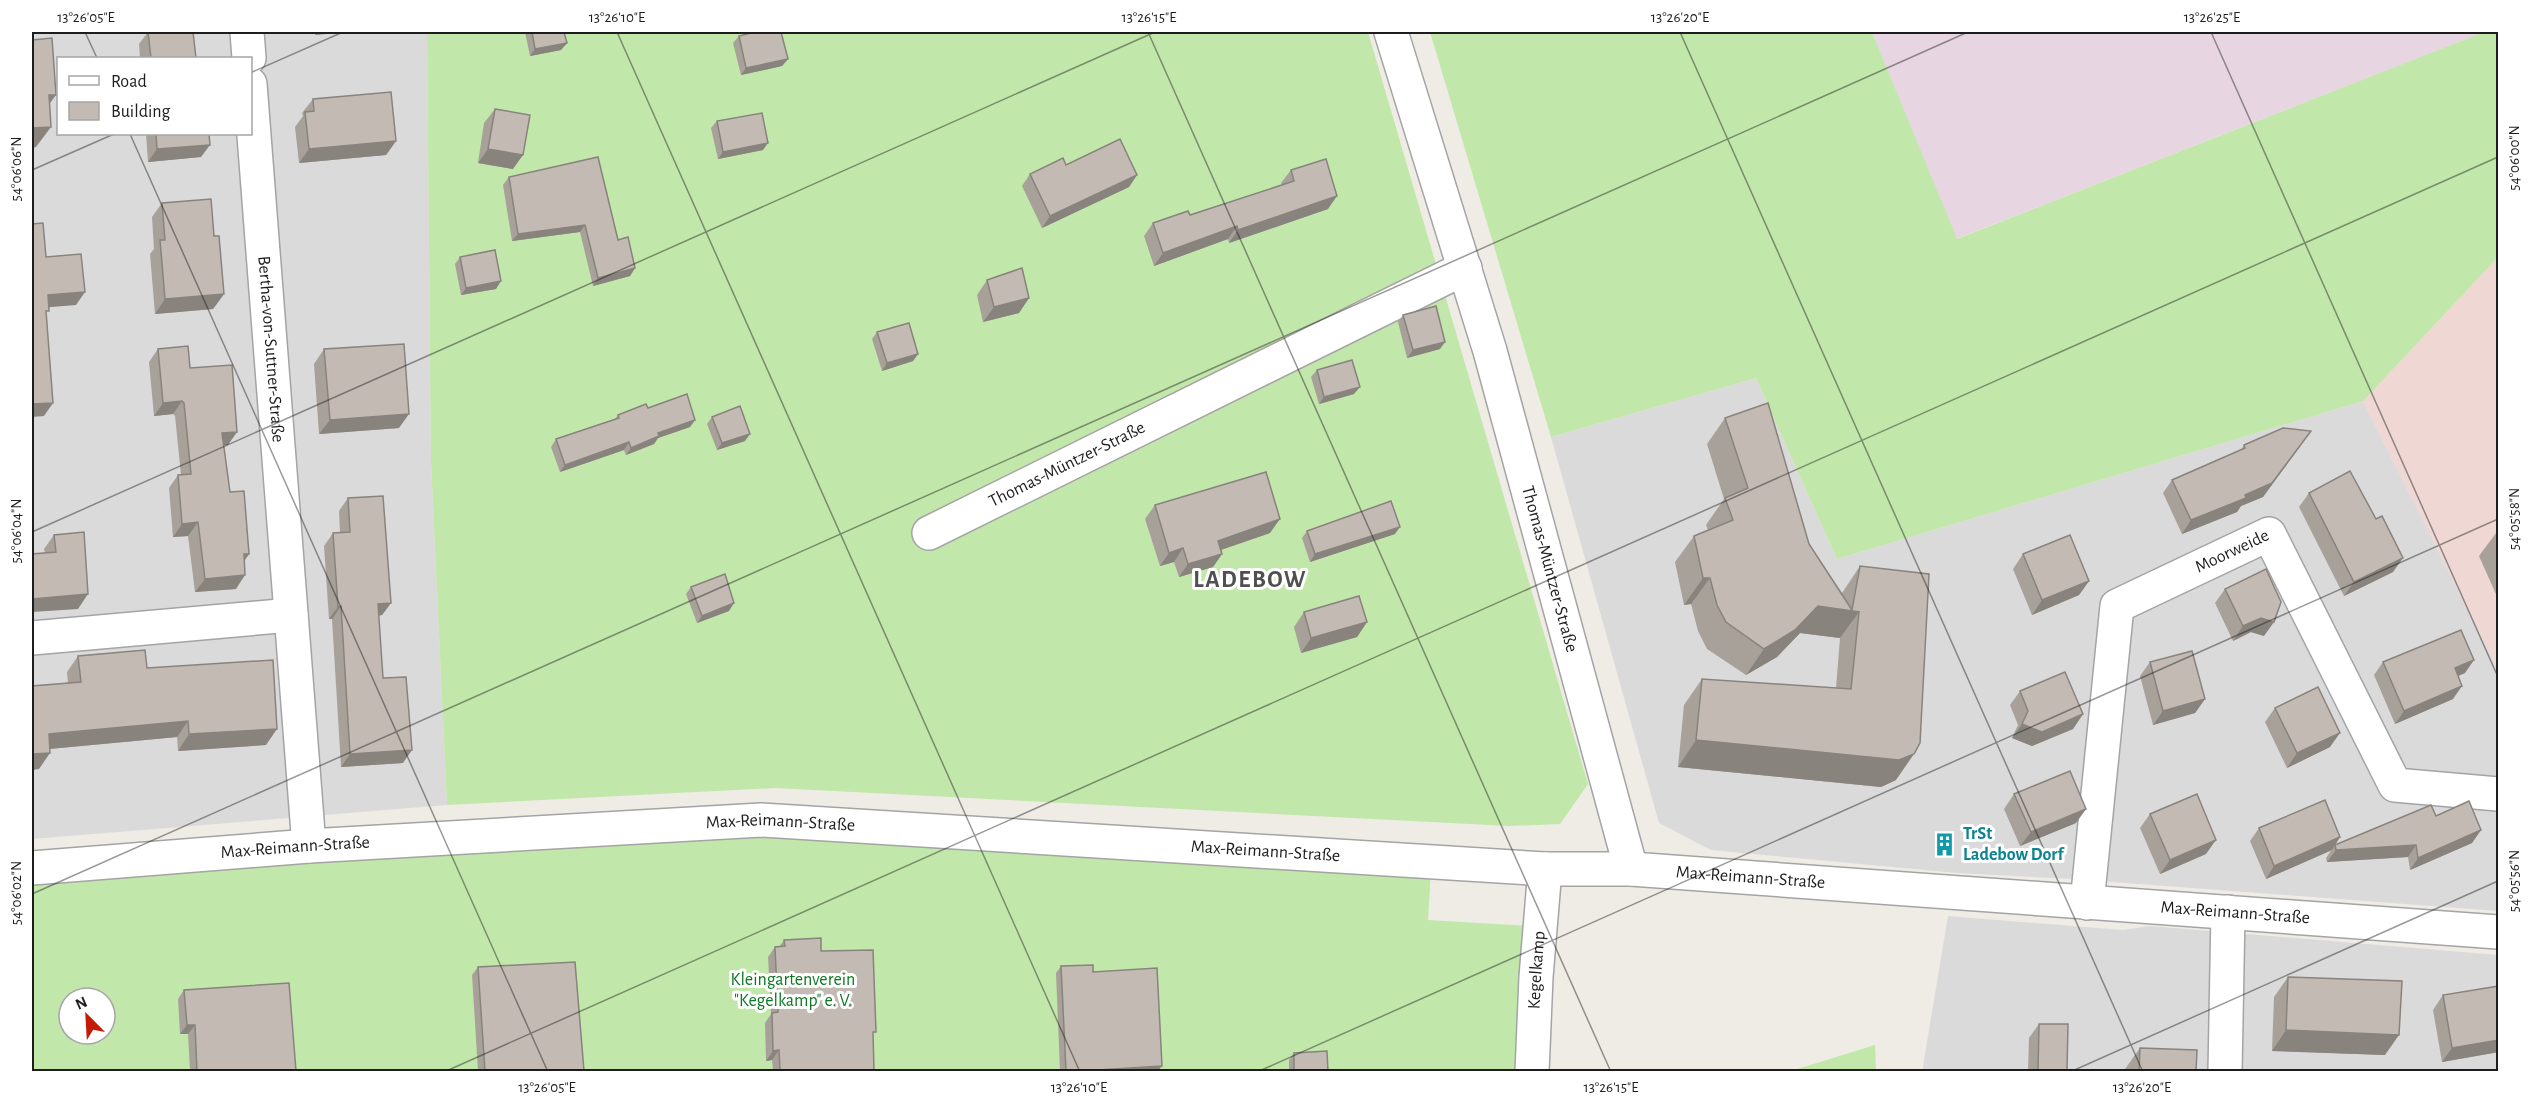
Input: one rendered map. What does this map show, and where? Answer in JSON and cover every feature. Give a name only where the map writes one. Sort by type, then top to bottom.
[{"type":"street","points":[[247,32],[249,57]]},
{"type":"street","name":"Thomas-Müntzer-Straße","points":[[1391,32],[1490,351],[1631,869]]},
{"type":"street","name":"Bertha-von-Suttner-Straße","points":[[252,110],[309,846]]},
{"type":"street","name":"Thomas-Müntzer-Straße","points":[[929,534],[1465,268]]},
{"type":"street","name":"Moorweide","points":[[2087,903],[2117,606],[2269,534],[2395,785],[2499,794]]},
{"type":"street","points":[[32,638],[291,615]]},
{"type":"street","name":"Max-Reimann-Straße","points":[[32,868],[309,846],[761,820],[1545,868],[1631,869],[2499,932]]},
{"type":"street","name":"Kegelkamp","points":[[1532,1071],[1536,977],[1545,868]]},
{"type":"street","points":[[2224,1071],[2228,912]]},
{"type":"shaded area","points":[[32,32],[427,32],[431,462],[447,805],[32,839]]},
{"type":"shaded area","points":[[1872,32],[2484,32],[1956,239]]},
{"type":"shaded area","points":[[2498,257],[2498,667],[2363,401]]},
{"type":"shaded area","points":[[1756,378],[1837,559],[2363,401],[2498,667],[2498,911],[2073,879],[1957,873],[1711,850],[1659,823],[1551,437]]},
{"type":"shaded area","points":[[1948,916],[2123,930],[2150,926],[2498,955],[2498,1071],[1922,1072]]},
{"type":"green space","points":[[427,32],[1368,32],[1588,784],[1560,824],[1509,826],[775,788],[447,805],[431,462]]},
{"type":"green space","points":[[1430,32],[1872,32],[1957,239],[2484,32],[2498,32],[2498,257],[2363,401],[1837,559],[1756,378],[1551,437]]},
{"type":"green space","name":"Kleingartenverein \"Kegelkamp\" e. V.","points":[[811,832],[1431,869],[1428,920],[1530,926],[1521,1071],[32,1072],[32,884],[310,860]]},
{"type":"green space","points":[[1875,1045],[1876,1071],[1791,1071]]},
{"type":"building","points":[[148,32],[193,32],[196,57],[151,57]]},
{"type":"building","points":[[532,32],[564,32],[567,43],[535,49]]},
{"type":"building","points":[[755,32],[781,32],[788,59],[746,68],[739,36]]},
{"type":"building","points":[[52,38],[56,95],[49,95],[51,127],[32,128],[32,40]]},
{"type":"building","points":[[391,92],[396,141],[309,149],[305,112],[314,111],[313,99]]},
{"type":"building","points":[[495,109],[530,115],[523,155],[488,149]]},
{"type":"building","points":[[762,113],[768,143],[723,152],[717,121]]},
{"type":"building","points":[[156,135],[209,135],[210,145],[157,149]]},
{"type":"building","points":[[1120,139],[1137,175],[1050,216],[1030,174],[1063,158],[1066,165]]},
{"type":"building","points":[[598,157],[618,240],[628,237],[635,268],[598,278],[585,225],[518,234],[509,177]]},
{"type":"building","points":[[1326,159],[1337,196],[1238,230],[1237,226],[1163,253],[1153,223],[1188,211],[1190,215],[1294,181],[1291,170]]},
{"type":"building","points":[[211,199],[214,236],[219,236],[224,294],[165,299],[160,240],[165,240],[162,203]]},
{"type":"building","points":[[43,223],[46,257],[81,254],[85,292],[48,295],[49,311],[46,311],[53,403],[32,404],[32,224]]},
{"type":"building","points":[[495,250],[501,281],[466,288],[460,257]]},
{"type":"building","points":[[1022,268],[1029,298],[994,307],[987,280]]},
{"type":"building","points":[[1436,306],[1445,342],[1413,350],[1403,315]]},
{"type":"building","points":[[909,323],[918,354],[887,363],[877,332]]},
{"type":"building","points":[[404,344],[409,414],[330,420],[324,349]]},
{"type":"building","points":[[188,346],[190,368],[232,365],[237,432],[222,433],[230,492],[244,491],[249,554],[244,554],[245,575],[205,579],[198,522],[182,524],[178,475],[191,474],[184,403],[182,401],[163,403],[158,349]]},
{"type":"building","points":[[1352,360],[1360,387],[1324,397],[1317,370]]},
{"type":"building","points":[[687,394],[695,420],[658,433],[659,436],[631,448],[629,442],[565,465],[556,439],[619,418],[618,415],[646,404],[648,408]]},
{"type":"building","points":[[1768,403],[1809,544],[1852,610],[1860,566],[1929,574],[1920,743],[1914,754],[1899,760],[1696,740],[1702,679],[1851,689],[1859,612],[1818,606],[1795,630],[1764,649],[1726,622],[1717,605],[1710,578],[1703,578],[1694,536],[1733,520],[1725,498],[1748,488],[1725,418]]},
{"type":"building","points":[[740,406],[750,434],[722,443],[712,417]]},
{"type":"building","points":[[2283,428],[2311,431],[2272,483],[2245,495],[2246,498],[2191,520],[2172,480],[2245,448],[2244,445]]},
{"type":"building","points":[[2350,471],[2376,519],[2382,516],[2403,558],[2354,582],[2309,493]]},
{"type":"building","points":[[1266,472],[1280,519],[1218,541],[1222,554],[1188,564],[1183,548],[1169,553],[1155,505]]},
{"type":"building","points":[[383,496],[391,603],[378,604],[383,678],[406,677],[412,750],[350,754],[341,606],[338,607],[333,533],[350,532],[348,498]]},
{"type":"building","points":[[1391,501],[1400,527],[1315,554],[1307,531]]},
{"type":"building","points":[[84,532],[88,594],[32,599],[32,554],[56,552],[54,535]]},
{"type":"building","points":[[2070,535],[2089,581],[2042,600],[2023,554]]},
{"type":"building","points":[[2266,569],[2281,602],[2274,622],[2261,618],[2243,626],[2225,589]]},
{"type":"building","points":[[725,574],[734,603],[702,616],[691,587]]},
{"type":"building","points":[[1359,596],[1367,622],[1311,638],[1304,612]]},
{"type":"building","points":[[2461,630],[2474,660],[2455,668],[2462,686],[2404,711],[2383,662]]},
{"type":"building","points":[[145,650],[147,668],[273,660],[277,729],[189,734],[188,721],[49,734],[50,753],[32,754],[32,686],[81,682],[78,656]]},
{"type":"building","points":[[2192,651],[2205,699],[2163,711],[2150,662]]},
{"type":"building","points":[[2065,672],[2083,714],[2042,732],[2022,724],[2028,711],[2020,691]]},
{"type":"building","points":[[2318,687],[2340,733],[2297,753],[2275,708]]},
{"type":"building","points":[[2070,771],[2086,809],[2031,832],[2014,794]]},
{"type":"building","points":[[2197,794],[2216,840],[2170,860],[2150,814]]},
{"type":"building","points":[[2325,800],[2340,837],[2274,866],[2259,828]]},
{"type":"building","points":[[2469,801],[2481,830],[2418,858],[2416,845],[2336,850],[2335,845],[2431,805],[2436,816]]},
{"type":"building","points":[[821,938],[821,951],[873,950],[876,1032],[873,1032],[874,1071],[780,1071],[779,1050],[773,1051],[772,1013],[778,1012],[775,947],[785,946],[784,940]]},
{"type":"building","points":[[575,962],[584,1071],[485,1071],[478,967]]},
{"type":"building","points":[[1093,965],[1093,972],[1157,968],[1162,1066],[1066,1071],[1061,966]]},
{"type":"building","points":[[2288,977],[2402,981],[2399,1035],[2286,1030]]},
{"type":"building","points":[[289,983],[296,1071],[197,1071],[195,1025],[187,1025],[184,990]]},
{"type":"building","points":[[2499,986],[2499,1040],[2452,1048],[2443,995]]},
{"type":"building","points":[[2039,1024],[2068,1024],[2067,1071],[2038,1071]]},
{"type":"building","points":[[2140,1048],[2197,1050],[2196,1071],[2139,1071]]},
{"type":"building","points":[[1327,1051],[1328,1071],[1294,1071],[1294,1053]]},
{"type":"place","name":"TrSt Ladebow Dorf","points":[[1945,844]]},
{"type":"district","name":"LADEBOW","points":[[1250,580]]}]
